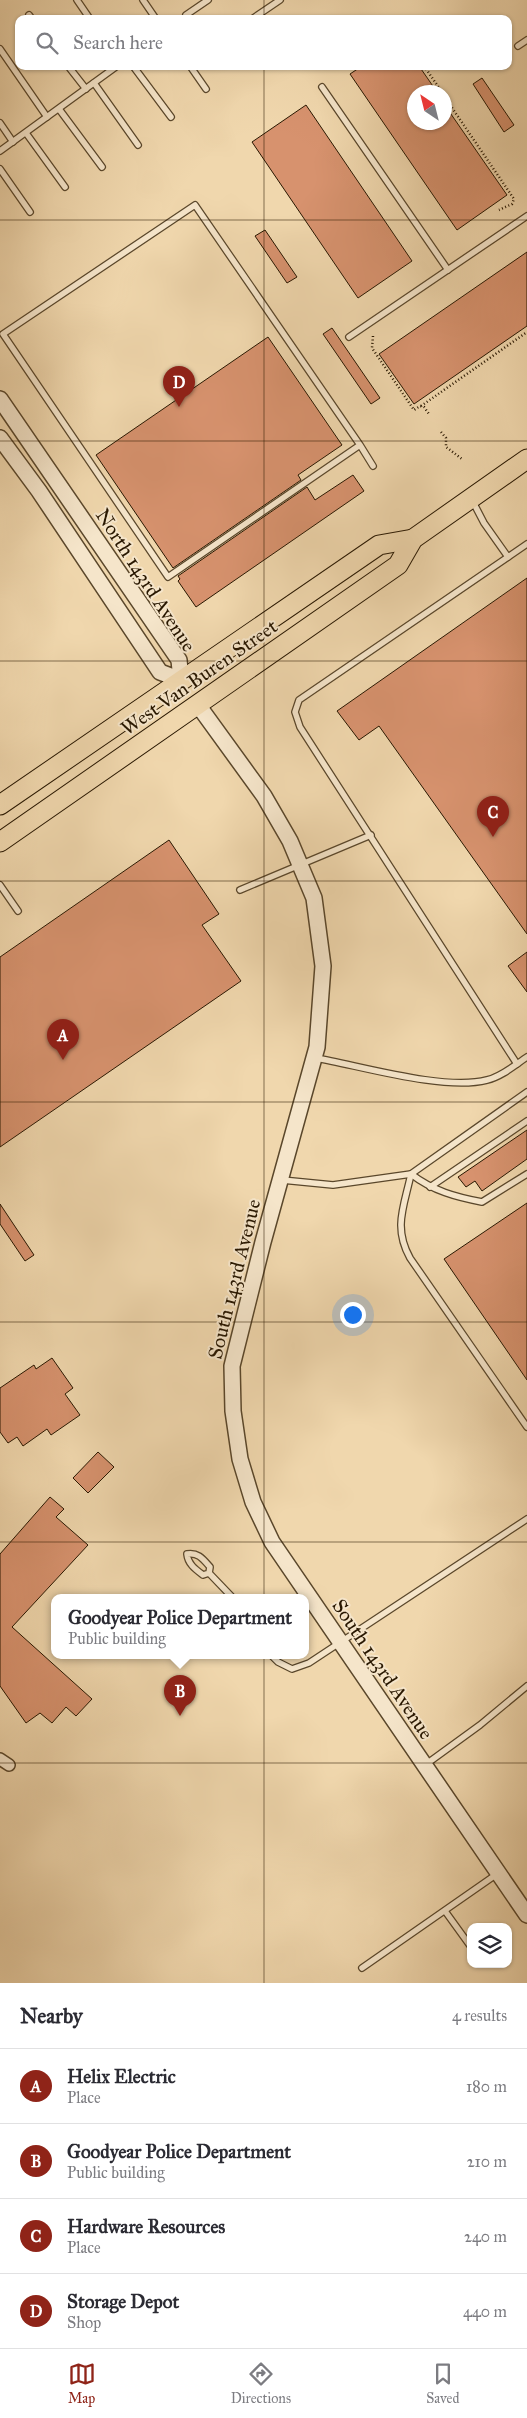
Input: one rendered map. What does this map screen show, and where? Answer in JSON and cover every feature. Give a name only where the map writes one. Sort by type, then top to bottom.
[{"type":"main road","name":"West Van Buren Street","points":[[0,842],[398,565],[413,539],[527,459]]},
{"type":"main road","name":"West Van Buren Street","points":[[0,805],[378,544],[413,539]]},
{"type":"main road","points":[[181,680],[198,706]]},
{"type":"street","name":"North 143rd Avenue","points":[[0,400],[179,660],[181,680],[160,672],[39,491],[0,438]]},
{"type":"street","name":"South 143rd Avenue","points":[[198,706],[278,818],[314,898],[323,966],[321,1019],[314,1058],[280,1179],[232,1366],[233,1411],[240,1458],[252,1502],[272,1542],[308,1594]]},
{"type":"street","name":"South 143rd Avenue","points":[[309,1596],[527,1915]]},
{"type":"lane","points":[[77,0],[87,15]]},
{"type":"lane","points":[[143,0],[153,15]]},
{"type":"lane","points":[[188,15],[208,0]]},
{"type":"lane","points":[[258,15],[280,0]]},
{"type":"lane","points":[[518,46],[527,40]]},
{"type":"lane","points":[[0,49],[47,117]]},
{"type":"lane","points":[[71,70],[86,90]]},
{"type":"lane","points":[[0,151],[112,70]]},
{"type":"lane","points":[[137,70],[171,117]]},
{"type":"lane","points":[[193,70],[206,90]]},
{"type":"lane","points":[[94,83],[138,145]]},
{"type":"lane","points":[[322,87],[448,270]]},
{"type":"lane","points":[[59,109],[102,167]]},
{"type":"lane","points":[[0,123],[13,142]]},
{"type":"lane","points":[[26,133],[65,188]]},
{"type":"lane","points":[[0,169],[30,212]]},
{"type":"lane","points":[[360,446],[168,577],[3,334],[195,205],[374,466]]},
{"type":"lane","points":[[349,337],[527,216]]},
{"type":"lane","points":[[471,498],[484,523],[508,557]]},
{"type":"lane","points":[[517,1064],[300,726],[295,712],[298,700],[527,544]]},
{"type":"lane","points":[[240,890],[371,835]]},
{"type":"lane","points":[[0,884],[18,911]]},
{"type":"lane","points":[[314,1058],[428,1080],[469,1082],[489,1080],[527,1057]]},
{"type":"lane","points":[[280,1179],[333,1185],[411,1174],[527,1092]]},
{"type":"lane","points":[[430,1187],[527,1121]]},
{"type":"lane","points":[[411,1174],[430,1187],[451,1196],[482,1202],[527,1174]]},
{"type":"lane","points":[[411,1174],[399,1229],[401,1242],[527,1427]]},
{"type":"lane","points":[[275,1659],[292,1669],[309,1663],[527,1520]]},
{"type":"lane","points":[[209,1573],[229,1594]]},
{"type":"lane","points":[[425,1765],[480,1725],[527,1686]]},
{"type":"lane","points":[[362,1968],[499,1873]]},
{"type":"lane","points":[[445,1911],[467,1941]]},
{"type":"path","points":[[427,70],[437,85]]},
{"type":"path","points":[[452,108],[514,199],[512,204],[499,210]]},
{"type":"path","points":[[373,336],[372,348],[414,410],[527,332]]},
{"type":"path","points":[[421,406],[429,414]]},
{"type":"path","points":[[441,432],[446,438],[446,447],[462,459]]},
{"type":"building","points":[[356,70],[422,70],[432,85],[407,85],[407,130],[452,130],[452,116],[507,195],[457,230],[350,74]]},
{"type":"building","points":[[482,78],[514,125],[504,132],[473,84]]},
{"type":"building","points":[[306,105],[412,261],[358,298],[252,142]]},
{"type":"building","points":[[265,230],[297,277],[287,283],[255,236]]},
{"type":"building","points":[[527,252],[527,326],[414,404],[379,354]]},
{"type":"building","points":[[332,328],[380,398],[371,404],[323,334]]},
{"type":"building","points":[[268,337],[342,445],[298,475],[301,480],[173,568],[96,455]]},
{"type":"building","points":[[353,475],[364,491],[196,607],[178,581],[180,579],[178,576],[307,487],[315,500]]},
{"type":"building","points":[[527,578],[527,934],[379,726],[359,740],[337,711]]},
{"type":"building","points":[[169,840],[219,914],[202,925],[241,981],[0,1147],[0,957]]},
{"type":"building","points":[[527,952],[527,992],[508,966]]},
{"type":"building","points":[[527,1130],[527,1159],[482,1191],[475,1181],[466,1187],[458,1177]]},
{"type":"building","points":[[527,1203],[527,1380],[444,1259]]},
{"type":"building","points":[[0,1204],[34,1255],[25,1261],[0,1224]]},
{"type":"building","points":[[52,1358],[73,1388],[65,1394],[80,1415],[51,1435],[47,1429],[23,1446],[17,1437],[8,1443],[0,1432],[0,1388],[34,1365],[36,1369]]},
{"type":"building","points":[[98,1452],[114,1467],[88,1493],[73,1478]]},
{"type":"building","points":[[50,1497],[64,1509],[56,1517],[88,1545],[12,1627],[92,1699],[76,1716],[66,1707],[52,1723],[40,1713],[26,1723],[0,1686],[0,1554]]},
{"type":"place","name":"Storage Depot","points":[[179,407]]},
{"type":"place","name":"Hardware Resources","points":[[493,837]]},
{"type":"place","name":"Helix Electric","points":[[63,1060]]},
{"type":"place","name":"Goodyear Police Department","points":[[180,1716]]}]
